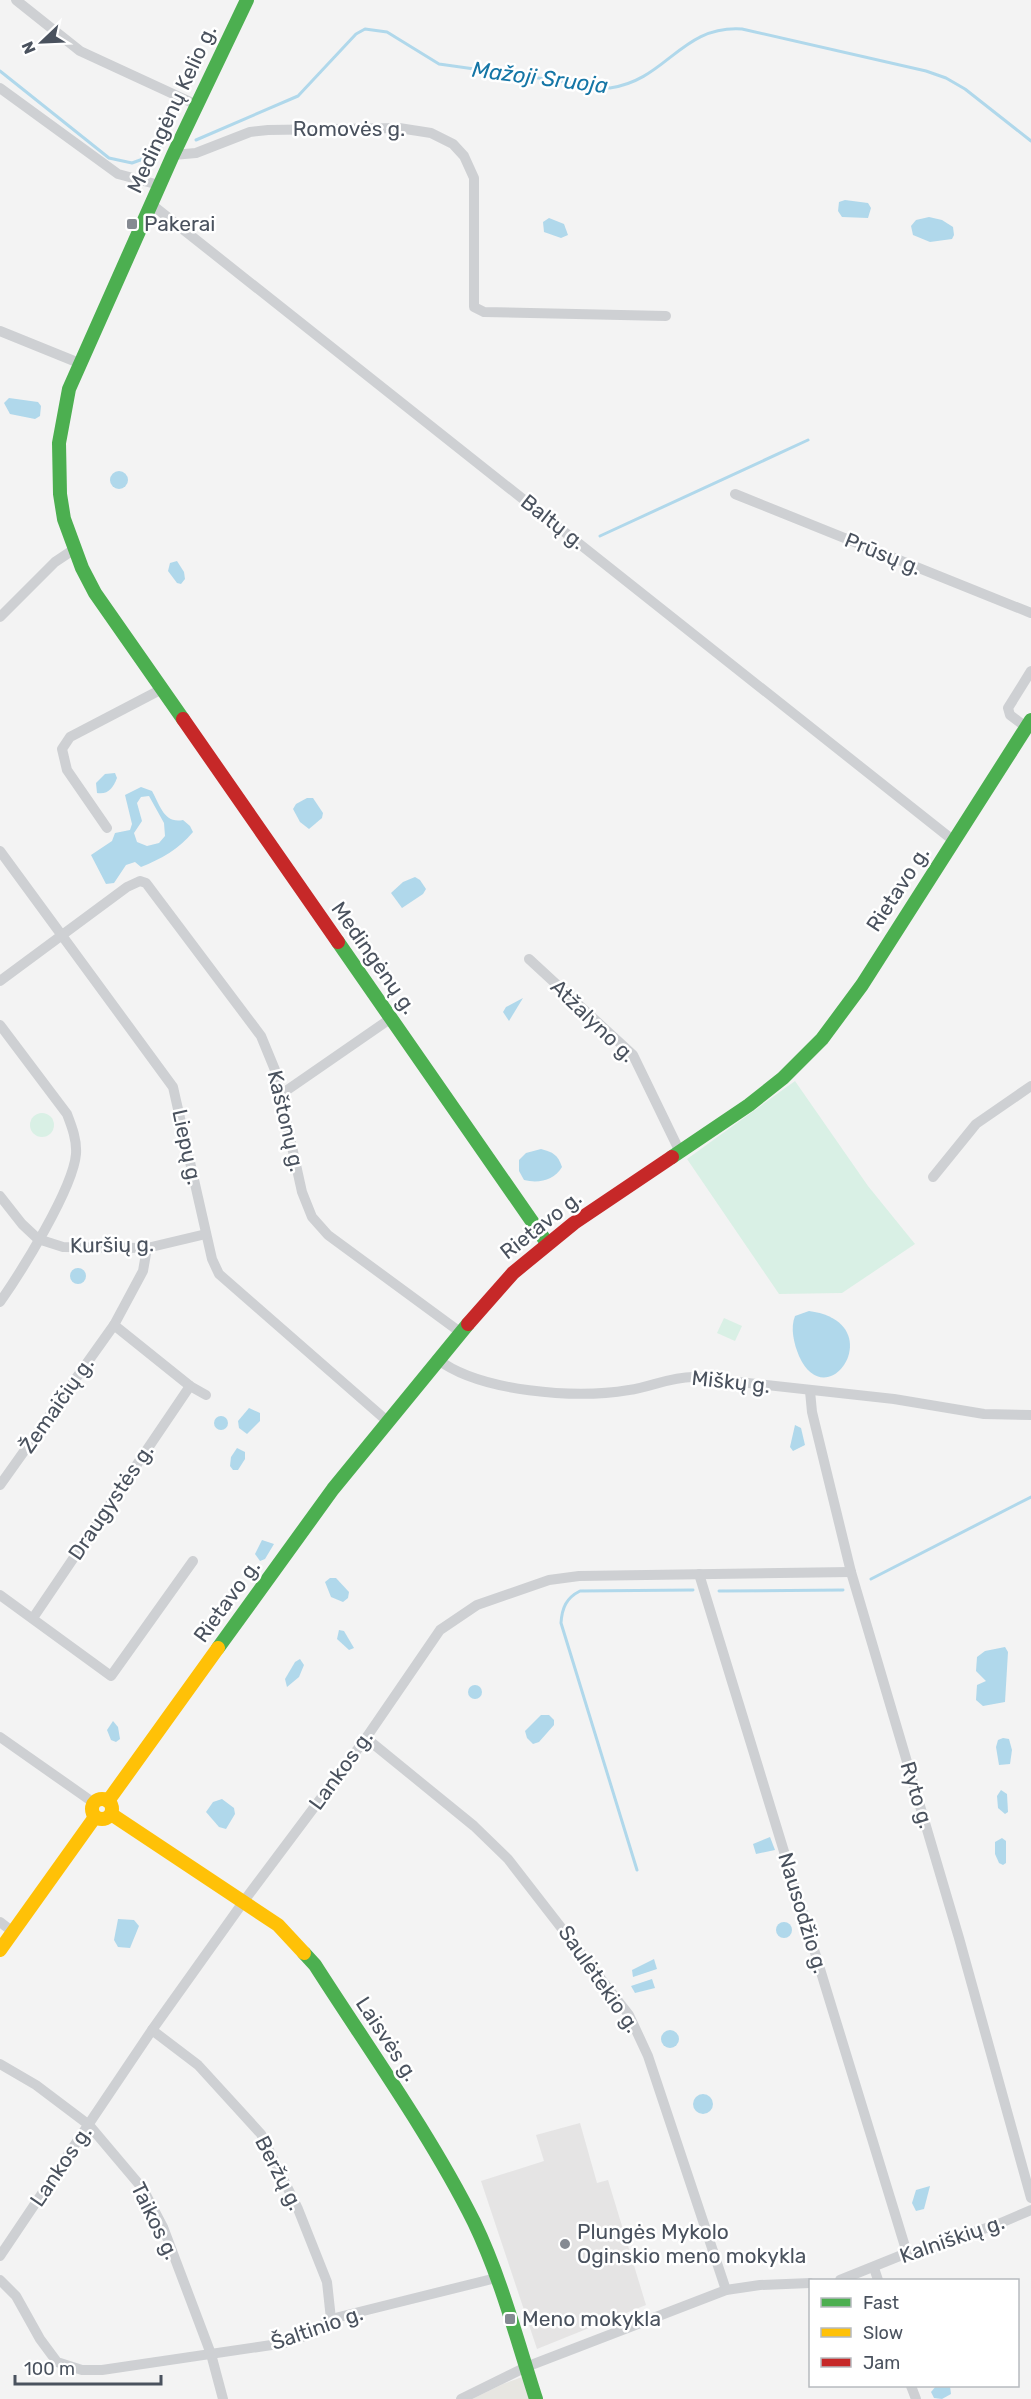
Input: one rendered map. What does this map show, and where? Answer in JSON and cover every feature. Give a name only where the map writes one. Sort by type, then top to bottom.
[{"type":"street","points":[[16,0],[80,51],[197,105]]},
{"type":"street","name":"Medingėnų Kelio g.","points":[[165,692],[95,593],[73,550],[61,505],[58,452],[63,409],[79,363],[159,185],[247,0]]},
{"type":"street","points":[[0,88],[118,174],[159,185]]},
{"type":"street","name":"Romovės g.","points":[[173,155],[196,153],[250,132],[278,129],[399,128],[445,138],[464,156],[474,178],[474,307],[484,312],[666,316]]},
{"type":"street","name":"Baltų g.","points":[[151,204],[954,841]]},
{"type":"street","points":[[0,331],[79,363]]},
{"type":"street","name":"Prūsų g.","points":[[735,494],[1031,614]]},
{"type":"street","points":[[0,618],[55,562],[73,550]]},
{"type":"street","points":[[1028,724],[1010,715],[1008,708],[1031,671]]},
{"type":"street","points":[[107,828],[67,770],[62,749],[70,737],[165,692]]},
{"type":"street","name":"Medingėnų g.","points":[[165,692],[547,1244]]},
{"type":"street","name":"Rietavo g.","points":[[109,1808],[333,1489],[386,1420],[513,1273],[547,1244],[783,1078],[822,1039],[862,985],[1028,724]]},
{"type":"street","name":"Liepų g.","points":[[0,851],[173,1088],[206,1234],[219,1274],[386,1420]]},
{"type":"street","name":"Kaštonų g.","points":[[61,935],[127,887],[140,881],[152,887],[261,1036],[271,1058],[302,1192],[319,1226],[460,1332]]},
{"type":"street","points":[[0,981],[61,935]]},
{"type":"street","name":"Atžalyno g.","points":[[529,959],[633,1054],[680,1152]]},
{"type":"street","points":[[280,1095],[390,1019]]},
{"type":"street","points":[[0,1025],[67,1113],[75,1140],[74,1165],[29,1261],[0,1302]]},
{"type":"street","points":[[933,1177],[976,1124],[1031,1086]]},
{"type":"street","name":"Kuršių g.","points":[[0,1196],[22,1224],[38,1239],[63,1247],[147,1248],[206,1234]]},
{"type":"street","name":"Žemaičių g.","points":[[0,1485],[114,1325],[143,1271],[147,1248]]},
{"type":"street","points":[[114,1325],[190,1386],[206,1395]]},
{"type":"street","name":"Miškų g.","points":[[437,1359],[453,1370],[486,1382],[547,1392],[629,1390],[682,1377],[894,1399],[984,1414],[1031,1415]]},
{"type":"street","name":"Draugystės g.","points":[[33,1618],[190,1386]]},
{"type":"street","name":"Ryto g.","points":[[810,1391],[812,1412],[851,1572],[959,1938],[1031,2198]]},
{"type":"street","points":[[0,1594],[111,1676],[193,1561]]},
{"type":"street","name":"Lankos g.","points":[[0,2256],[152,2030],[244,1901],[366,1738],[440,1630],[477,1605],[549,1580],[579,1576],[851,1572]]},
{"type":"street","name":"Nausodžio g.","points":[[699,1574],[907,2253]]},
{"type":"street","points":[[0,1737],[105,1819],[109,1808]]},
{"type":"street","name":"Saulėtekio g.","points":[[366,1738],[474,1826],[508,1859],[629,2015],[648,2056],[726,2290]]},
{"type":"street","name":"Laisvės g.","points":[[109,1808],[278,1926],[315,1965],[458,2190],[496,2278],[536,2399]]},
{"type":"street","points":[[0,1950],[94,1810]]},
{"type":"street","points":[[0,1922],[14,1932]]},
{"type":"street","name":"Beržų g.","points":[[152,2030],[198,2065],[261,2134],[294,2200],[327,2282],[331,2319]]},
{"type":"street","name":"Taikos g.","points":[[0,2064],[36,2085],[89,2125],[143,2189],[163,2227],[210,2355],[223,2399]]},
{"type":"street","name":"Kalniškių g.","points":[[843,2279],[907,2253],[996,2225],[1031,2210]]},
{"type":"street","points":[[874,2268],[878,2279]]},
{"type":"street","name":"Šaltinio g.","points":[[0,2280],[16,2296],[50,2354],[65,2367],[102,2370],[285,2343],[310,2334],[331,2319],[496,2278]]},
{"type":"street","points":[[461,2399],[526,2367],[726,2290],[760,2284],[809,2283]]},
{"type":"shaded area","name":"Plungės Mykolo Oginskio meno mokykla","points":[[580,2123],[597,2183],[608,2180],[646,2305],[537,2349],[481,2181],[544,2161],[536,2135]]},
{"type":"shaded area","points":[[522,2377],[529,2399],[472,2399],[503,2384]]},
{"type":"green space","points":[[795,1081],[868,1186],[915,1244],[842,1293],[779,1294],[687,1159]]},
{"type":"green space","points":[[42,1113],[47,1114],[53,1120],[53,1130],[47,1136],[42,1137],[37,1136],[31,1130],[30,1125],[31,1120],[37,1114]]},
{"type":"green space","points":[[724,1318],[742,1326],[735,1341],[717,1333]]},
{"type":"water","points":[[845,200],[868,203],[871,208],[868,218],[842,217],[838,211],[839,202]]},
{"type":"water","points":[[929,217],[942,220],[953,227],[952,239],[930,242],[913,235],[911,226],[916,220]]},
{"type":"water","points":[[549,218],[564,224],[568,235],[561,238],[544,232],[543,222]]},
{"type":"water","points":[[9,398],[38,402],[41,406],[40,416],[35,419],[10,414],[4,403]]},
{"type":"water","points":[[115,471],[123,471],[128,476],[126,487],[115,489],[110,484],[110,476]]},
{"type":"water","points":[[177,561],[184,572],[185,579],[181,584],[177,583],[168,571],[170,563]]},
{"type":"water","points":[[115,773],[117,778],[112,788],[104,793],[97,793],[96,783],[105,774]]},
{"type":"water","points":[[141,787],[152,791],[167,816],[171,819],[183,820],[193,832],[176,848],[156,861],[141,867],[135,862],[126,865],[114,883],[106,884],[91,855],[112,841],[115,833],[130,830],[132,824],[125,795]],"holes":[[[149,796],[164,823],[165,836],[159,843],[147,846],[137,842],[134,833],[142,821],[137,803],[141,797]]]},
{"type":"water","points":[[307,798],[313,798],[323,813],[322,818],[309,829],[300,822],[293,809],[296,804]]},
{"type":"water","points":[[415,877],[426,889],[423,894],[402,908],[391,893],[403,882]]},
{"type":"water","points":[[523,998],[509,1021],[503,1012],[506,1007]]},
{"type":"water","points":[[541,1149],[554,1155],[562,1167],[546,1180],[524,1180],[519,1171],[519,1160],[526,1153]]},
{"type":"water","points":[[78,1268],[86,1276],[78,1284],[70,1276]]},
{"type":"water","points":[[809,1311],[834,1319],[847,1332],[850,1347],[846,1362],[837,1373],[824,1378],[811,1373],[799,1356],[794,1341],[795,1316]]},
{"type":"water","points":[[249,1408],[260,1413],[260,1421],[247,1434],[239,1428],[238,1421]]},
{"type":"water","points":[[221,1416],[226,1418],[228,1423],[226,1428],[221,1430],[216,1428],[214,1423],[216,1418]]},
{"type":"water","points":[[795,1425],[801,1428],[805,1445],[793,1451],[790,1447]]},
{"type":"water","points":[[237,1448],[245,1452],[245,1459],[238,1470],[233,1470],[230,1466],[231,1457]]},
{"type":"water","points":[[262,1540],[274,1544],[265,1559],[260,1561],[255,1554]]},
{"type":"water","points":[[330,1578],[336,1578],[349,1592],[348,1598],[343,1602],[331,1597],[325,1582]]},
{"type":"water","points":[[339,1630],[344,1631],[354,1648],[349,1650],[337,1639]]},
{"type":"water","points":[[1005,1647],[1008,1652],[1005,1702],[983,1706],[976,1700],[977,1685],[986,1681],[976,1671],[977,1657],[985,1651]]},
{"type":"water","points":[[300,1659],[304,1665],[299,1677],[287,1687],[285,1679],[295,1662]]},
{"type":"water","points":[[472,1685],[478,1685],[482,1692],[478,1699],[472,1699],[468,1695],[468,1689]]},
{"type":"water","points":[[541,1715],[549,1715],[554,1720],[554,1725],[539,1742],[533,1744],[527,1738],[525,1731]]},
{"type":"water","points":[[113,1721],[118,1727],[120,1739],[116,1742],[111,1740],[107,1730]]},
{"type":"water","points":[[1009,1739],[1012,1750],[1010,1764],[999,1765],[996,1747],[998,1740]]},
{"type":"water","points":[[1001,1790],[1007,1794],[1008,1812],[1005,1814],[998,1808],[997,1796]]},
{"type":"water","points":[[222,1799],[234,1808],[235,1814],[226,1829],[219,1827],[206,1812],[213,1802]]},
{"type":"water","points":[[770,1837],[775,1850],[756,1854],[753,1844]]},
{"type":"water","points":[[1002,1838],[1006,1841],[1006,1863],[1003,1865],[999,1863],[995,1854],[995,1842]]},
{"type":"water","points":[[118,1919],[134,1920],[139,1926],[130,1948],[118,1947],[114,1940]]},
{"type":"water","points":[[784,1922],[792,1930],[784,1938],[776,1930]]},
{"type":"water","points":[[654,1959],[657,1969],[633,1977],[632,1970]]},
{"type":"water","points":[[652,1979],[655,1988],[635,1993],[631,1986]]},
{"type":"water","points":[[666,2030],[674,2030],[679,2035],[677,2046],[666,2048],[661,2043],[661,2035]]},
{"type":"water","points":[[699,2094],[707,2094],[713,2100],[713,2108],[707,2114],[699,2114],[693,2108],[693,2100]]},
{"type":"water","points":[[930,2186],[924,2209],[916,2211],[912,2203],[916,2190]]},
{"type":"water","points":[[935,2387],[950,2387],[951,2394],[942,2399],[934,2398],[931,2392]]},
{"type":"waterway","name":"Mažoji Sruoja","points":[[196,140],[298,96],[356,34],[365,29],[387,32],[439,64],[610,88],[630,83],[646,75],[704,35],[721,30],[742,29],[926,71],[946,78],[965,89],[1031,141]]},
{"type":"waterway","name":"Mažoji Sruoja","points":[[0,71],[109,158],[132,163],[143,159],[167,141]]},
{"type":"waterway","points":[[600,536],[808,440]]},
{"type":"waterway","points":[[871,1579],[1031,1497]]},
{"type":"waterway","points":[[637,1870],[561,1623],[562,1613],[568,1600],[580,1591],[693,1590]]},
{"type":"waterway","points":[[719,1591],[843,1590]]},
{"type":"traffic: fast","points":[[183,719],[95,593],[82,568],[64,519],[60,494],[59,443],[69,389],[173,155],[247,0]]},
{"type":"traffic: fast","points":[[672,1157],[749,1105],[783,1078],[822,1039],[862,985],[1031,720]]},
{"type":"traffic: fast","points":[[338,942],[547,1243]]},
{"type":"traffic: fast","points":[[218,1648],[333,1489],[468,1324]]},
{"type":"traffic: fast","points":[[304,1953],[315,1965],[418,2124],[457,2189],[484,2243],[536,2399]]},
{"type":"traffic: slow","points":[[108,1801],[218,1648]]},
{"type":"traffic: slow","points":[[102,1799],[109,1802],[112,1809],[109,1816],[102,1819],[95,1816],[92,1809],[95,1802],[102,1799]]},
{"type":"traffic: slow","points":[[111,1814],[278,1925],[304,1953]]},
{"type":"traffic: slow","points":[[0,1950],[95,1817]]},
{"type":"traffic: jam","points":[[183,719],[338,942]]},
{"type":"traffic: jam","points":[[468,1324],[513,1273],[574,1223],[672,1157]]},
{"type":"place","name":"Pakerai","points":[[132,224]]},
{"type":"place","name":"Plungės Mykolo Oginskio meno mokykla","points":[[565,2244]]},
{"type":"place","name":"Meno mokykla","points":[[510,2319]]}]
